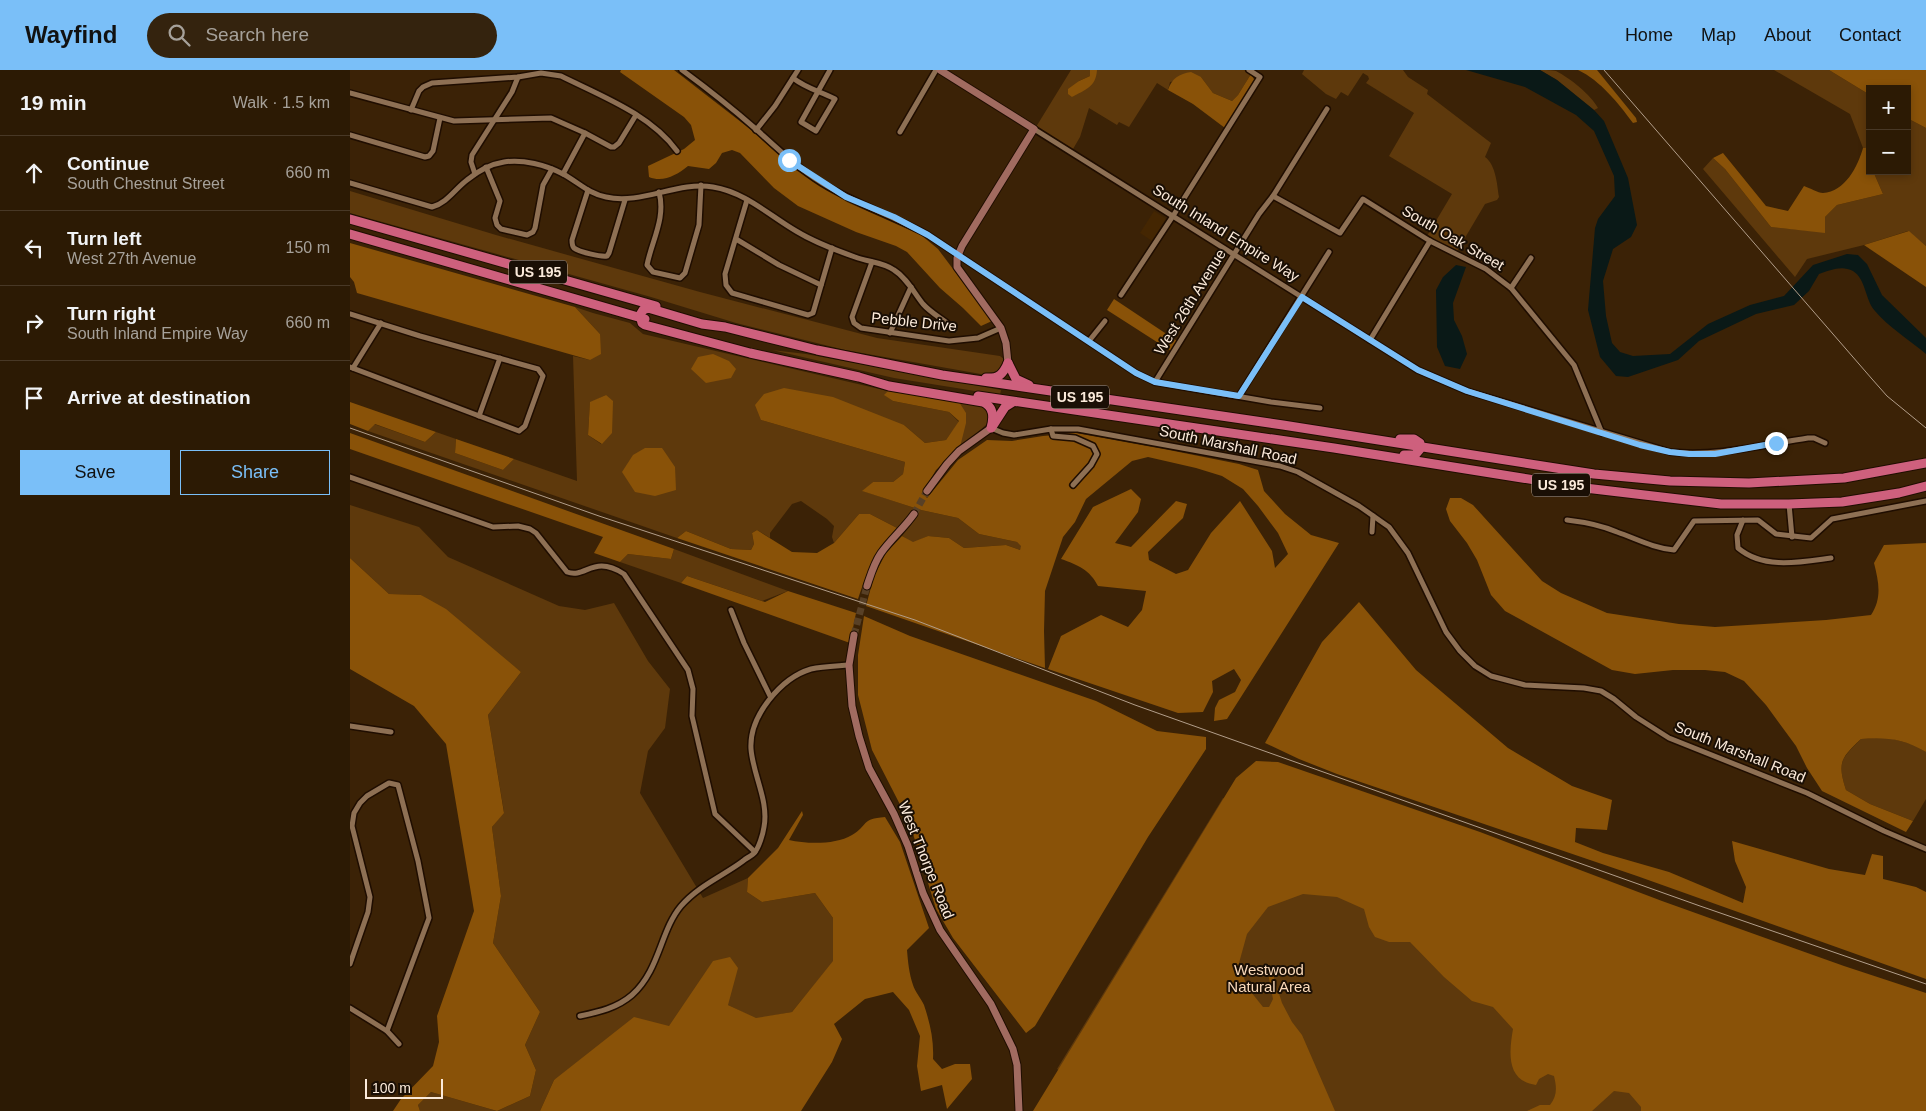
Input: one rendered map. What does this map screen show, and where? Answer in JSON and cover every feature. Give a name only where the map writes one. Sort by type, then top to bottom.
[{"type":"highway","name":"US 195","points":[[350,219],[636,300],[725,328],[817,350],[942,376],[1329,432],[1347,432],[1392,439],[1414,439],[1418,441],[1420,447],[1594,474],[1670,481],[1749,483],[1844,478],[1926,463]]},
{"type":"highway","name":"US 195","points":[[350,234],[752,349],[776,358],[858,377],[1014,402],[1334,448],[1493,474],[1663,498],[1721,504],[1842,502],[1899,493],[1926,486]]},
{"type":"highway","points":[[640,318],[643,310],[648,308],[702,324],[725,328]]},
{"type":"highway","points":[[879,363],[991,378],[1003,374],[1008,363]]},
{"type":"highway","points":[[1008,363],[1016,379],[1029,386],[1046,391]]},
{"type":"highway","points":[[858,377],[889,386],[983,402],[988,404],[993,413],[991,428]]},
{"type":"highway","points":[[991,428],[1005,407],[1014,402]]},
{"type":"highway","points":[[1334,448],[1360,449],[1412,456],[1419,452],[1420,447]]},
{"type":"street","points":[[682,70],[756,130],[789,160],[821,182],[846,197],[917,229],[1136,373],[1155,382],[1272,402],[1320,408]]},
{"type":"street","points":[[756,130],[775,106],[798,70]]},
{"type":"street","points":[[793,78],[806,88],[820,91],[835,100],[816,131],[801,122],[820,91],[830,70]]},
{"type":"street","points":[[900,132],[938,70]]},
{"type":"street","name":"South Inland Empire Way","points":[[938,70],[1418,370],[1467,391],[1670,452],[1715,454],[1808,438],[1814,438],[1825,443]]},
{"type":"street","points":[[1120,295],[1173,216],[1260,77],[1249,70]]},
{"type":"street","points":[[411,110],[416,96],[427,84],[441,81],[518,77],[541,72],[555,74],[636,115],[661,132],[677,151]]},
{"type":"street","points":[[476,174],[470,159],[512,92],[518,77]]},
{"type":"street","points":[[350,93],[460,122],[550,118],[586,133],[611,147],[616,146],[636,115]]},
{"type":"street","name":"West 26th Avenue","points":[[1155,382],[1259,214],[1273,196],[1327,109]]},
{"type":"street","points":[[350,135],[422,156],[429,156],[433,151],[440,118]]},
{"type":"street","points":[[1008,363],[1006,343],[1001,328],[960,271],[957,264],[957,256],[1034,129]]},
{"type":"street","points":[[563,174],[586,133]]},
{"type":"street","points":[[350,183],[432,207],[443,202],[468,179],[486,168],[505,162],[516,161],[552,169],[602,196],[625,200],[701,185],[722,188],[747,200],[797,232],[860,259],[886,265],[896,271],[911,287],[924,306],[947,323]]},
{"type":"street","points":[[486,168],[500,201],[495,218],[497,226],[527,235],[533,232],[535,228],[543,184],[552,169]]},
{"type":"street","points":[[659,192],[662,203],[661,216],[648,261],[648,268],[653,272],[676,278],[683,276],[699,225],[701,185]]},
{"type":"street","points":[[588,190],[572,245],[576,249],[600,256],[607,256],[610,250],[625,200]]},
{"type":"street","name":"South Oak Street","points":[[1273,196],[1340,233],[1362,199],[1430,241],[1486,269],[1511,288],[1574,365],[1602,433]]},
{"type":"street","points":[[747,200],[725,274],[728,289],[737,295],[808,315],[814,313],[832,248]]},
{"type":"street","points":[[736,239],[779,266],[821,285]]},
{"type":"street","points":[[1370,340],[1430,241]]},
{"type":"street","points":[[1239,396],[1329,252]]},
{"type":"street","points":[[1511,288],[1531,258]]},
{"type":"street","name":"Pebble Drive","points":[[872,262],[852,317],[854,323],[860,328],[949,341],[978,338],[1001,328]]},
{"type":"street","points":[[890,333],[911,287]]},
{"type":"street","points":[[350,314],[381,323],[420,336],[538,369],[542,374],[542,379],[524,428],[519,430],[479,416],[352,367],[381,323]]},
{"type":"street","points":[[1090,341],[1105,321]]},
{"type":"street","points":[[479,416],[500,358]]},
{"type":"street","points":[[927,491],[959,451],[991,428]]},
{"type":"street","name":"South Marshall Road","points":[[991,428],[1014,435],[1051,429],[1078,429],[1280,466],[1298,472],[1390,526],[1408,553],[1446,632],[1460,651],[1476,666],[1491,676],[1525,685],[1584,688],[1601,691],[1669,738],[1807,793],[1884,831],[1926,849]]},
{"type":"street","points":[[1051,429],[1053,436],[1075,438],[1093,446],[1097,454],[1091,465],[1073,485]]},
{"type":"street","points":[[350,477],[493,527],[518,526],[530,529],[536,533],[567,572],[578,572],[592,566],[601,565],[608,566],[624,574],[688,670],[693,689],[692,716],[714,814],[755,852]]},
{"type":"street","points":[[1567,520],[1588,523],[1616,531],[1658,549],[1674,550],[1694,521],[1758,520],[1776,534],[1812,538],[1832,519],[1926,501]]},
{"type":"street","points":[[1789,504],[1792,537]]},
{"type":"street","points":[[867,586],[874,565],[881,553],[907,525],[914,514]]},
{"type":"street","points":[[1372,532],[1373,516]]},
{"type":"street","points":[[1743,520],[1737,535],[1738,548],[1746,554],[1781,564],[1831,558]]},
{"type":"street","points":[[731,610],[744,644],[770,696]]},
{"type":"street","name":"West Thorpe Road","points":[[854,635],[849,665],[852,706],[858,736],[869,768],[909,848],[923,893],[940,930],[992,1004],[1013,1049],[1017,1065],[1019,1111]]},
{"type":"street","points":[[580,1016],[609,1009],[631,996],[652,969],[680,906],[696,891],[729,872],[755,852],[764,827],[764,807],[751,748],[757,721],[770,696],[786,682],[811,669],[849,665]]},
{"type":"street","points":[[350,726],[391,732]]},
{"type":"street","points":[[350,964],[368,912],[370,897],[352,826],[354,813],[367,796],[389,783],[398,785],[418,861],[429,918],[387,1031]]},
{"type":"street","points":[[350,1008],[387,1031],[399,1044]]},
{"type":"shaded area","points":[[621,70],[674,70],[750,129],[796,170],[847,202],[921,235],[938,249],[992,321],[981,326],[940,288],[907,252],[798,206],[774,188],[740,153],[732,150],[722,153],[716,163],[709,169],[688,166],[665,179],[649,177],[648,166],[684,149],[695,140],[691,125],[684,117],[620,72]]},
{"type":"shaded area","points":[[1090,70],[1097,70],[1092,84],[1072,97],[1068,94],[1068,89],[1090,76]]},
{"type":"shaded area","points":[[1466,70],[1540,70],[1557,80],[1594,110],[1604,121],[1628,178],[1637,225],[1631,237],[1613,249],[1603,281],[1606,316],[1612,343],[1620,352],[1633,356],[1670,354],[1708,324],[1750,305],[1784,296],[1813,265],[1847,254],[1858,255],[1867,264],[1882,295],[1926,338],[1926,354],[1880,317],[1869,301],[1861,279],[1853,271],[1840,268],[1819,274],[1809,291],[1794,305],[1756,314],[1699,341],[1678,360],[1628,377],[1616,376],[1600,357],[1588,310],[1595,228],[1598,219],[1615,196],[1614,176],[1594,131],[1576,115],[1525,87]]},
{"type":"shaded area","points":[[1578,70],[1597,70],[1636,118],[1637,122],[1633,123],[1602,86]]},
{"type":"shaded area","points":[[1829,70],[1926,70],[1926,128],[1911,120],[1911,85],[1866,85],[1866,93]]},
{"type":"shaded area","points":[[1191,72],[1201,77],[1213,93],[1232,101],[1251,74],[1255,81],[1225,128],[1193,104],[1168,90],[1176,77]]},
{"type":"shaded area","points":[[1863,148],[1866,148],[1866,175],[1875,175],[1883,194],[1837,205],[1825,217],[1825,233],[1771,227],[1725,169],[1713,158],[1723,153],[1766,206],[1788,211],[1804,186],[1823,193],[1831,192],[1844,183],[1854,170]]},
{"type":"shaded area","points":[[1154,211],[1165,218],[1165,220],[1152,241],[1140,233]]},
{"type":"shaded area","points":[[1909,231],[1926,246],[1926,287],[1864,245]]},
{"type":"shaded area","points":[[350,243],[575,307],[600,334],[601,354],[590,360],[357,293],[354,282],[350,277]]},
{"type":"shaded area","points":[[1456,265],[1466,267],[1453,303],[1454,320],[1462,336],[1467,354],[1460,369],[1445,366],[1437,347],[1436,290],[1443,277]]},
{"type":"shaded area","points":[[1114,299],[1177,341],[1171,351],[1107,310]]},
{"type":"shaded area","points":[[713,354],[729,361],[736,369],[731,378],[706,383],[691,369],[698,357]]},
{"type":"shaded area","points":[[784,388],[833,397],[904,425],[925,443],[946,440],[959,421],[949,412],[893,401],[884,395],[888,391],[959,402],[966,413],[966,423],[960,447],[936,470],[923,492],[927,498],[958,460],[987,440],[1012,441],[1076,433],[1239,464],[1258,470],[1264,491],[1285,514],[1311,535],[1339,543],[1227,719],[1214,721],[1215,708],[1219,700],[1235,692],[1241,680],[1234,669],[1212,681],[1213,692],[1203,712],[1178,713],[1048,669],[1061,636],[1101,615],[1128,627],[1142,610],[1146,591],[1098,586],[1095,580],[1083,569],[1061,559],[1093,507],[1131,489],[1141,499],[1138,512],[1115,543],[1131,547],[1176,501],[1187,504],[1183,518],[1148,552],[1149,560],[1176,574],[1188,570],[1211,533],[1240,501],[1272,551],[1275,568],[1288,554],[1278,533],[1243,489],[1222,476],[1148,457],[1132,461],[1086,499],[1075,522],[1063,537],[1045,591],[1045,668],[866,606],[874,576],[886,553],[902,536],[913,542],[928,536],[949,538],[964,548],[1006,545],[1020,550],[1021,546],[1017,542],[979,534],[958,518],[921,510],[862,491],[873,482],[893,482],[903,474],[905,462],[761,420],[755,405],[764,394]]},
{"type":"shaded area","points":[[606,395],[613,401],[612,433],[602,444],[588,435],[590,402]]},
{"type":"shaded area","points":[[350,402],[436,432],[425,442],[375,424],[368,431],[350,424]]},
{"type":"shaded area","points":[[350,433],[674,549],[671,559],[628,554],[620,562],[594,553],[603,537],[350,449]]},
{"type":"shaded area","points":[[456,439],[514,459],[503,470],[455,453]]},
{"type":"shaded area","points":[[645,448],[662,448],[675,467],[676,490],[655,496],[635,492],[622,472],[633,455]]},
{"type":"shaded area","points":[[1450,498],[1461,498],[1473,505],[1542,581],[1561,593],[1607,613],[1679,624],[1715,627],[1826,620],[1871,615],[1877,603],[1879,590],[1874,563],[1884,545],[1926,543],[1926,752],[1910,744],[1895,740],[1879,738],[1861,739],[1845,756],[1842,767],[1846,790],[1870,804],[1913,821],[1906,832],[1822,791],[1796,746],[1766,705],[1744,681],[1725,672],[1705,670],[1673,670],[1635,674],[1612,670],[1505,611],[1491,595],[1477,560],[1450,521],[1446,509]]},
{"type":"shaded area","points":[[859,514],[870,514],[897,528],[873,561],[858,599],[677,538],[686,531],[731,549],[751,550],[754,544],[752,533],[757,530],[792,552],[817,553],[834,543]]},
{"type":"shaded area","points":[[350,558],[389,594],[421,595],[446,609],[521,672],[488,715],[504,813],[492,827],[501,896],[493,943],[540,1012],[525,1045],[536,1070],[530,1096],[497,1111],[431,1092],[418,1105],[420,1111],[393,1111],[401,1099],[433,1066],[439,1042],[437,1016],[474,911],[446,744],[414,706],[350,669]]},
{"type":"shaded area","points":[[687,576],[765,602],[788,591],[856,613],[850,643],[681,583]]},
{"type":"shaded area","points":[[1359,602],[1416,670],[1508,748],[1572,786],[1612,800],[1607,830],[1576,828],[1575,842],[1603,853],[1669,872],[1743,903],[1746,887],[1735,861],[1732,841],[1829,869],[1865,875],[1872,854],[1883,856],[1883,879],[1916,887],[1926,892],[1926,979],[1637,876],[1337,774],[1265,743],[1322,642]]},
{"type":"shaded area","points":[[864,616],[910,636],[1096,701],[1157,731],[1206,737],[1206,749],[1148,837],[1035,1026],[1026,1033],[953,938],[936,909],[910,824],[872,750],[858,695],[858,655]]},
{"type":"shaded area","points":[[1256,761],[1278,762],[1480,832],[1662,901],[1844,966],[1926,993],[1926,1111],[1641,1111],[1641,1107],[1629,1093],[1614,1091],[1592,1111],[1527,1111],[1540,1105],[1550,1105],[1556,1092],[1554,1076],[1548,1074],[1539,1079],[1536,1085],[1519,1078],[1514,1072],[1511,1056],[1513,1029],[1493,1007],[1472,1001],[1444,977],[1410,942],[1389,942],[1375,937],[1369,927],[1364,909],[1337,897],[1303,894],[1268,907],[1247,934],[1239,963],[1247,987],[1263,1007],[1269,1007],[1273,999],[1267,968],[1272,972],[1282,1003],[1292,1022],[1302,1035],[1335,1111],[1033,1111],[1236,778]]},
{"type":"shaded area","points":[[802,811],[803,815],[789,840],[812,843],[838,841],[852,835],[868,821],[885,817],[900,842],[929,928],[907,950],[912,981],[924,1005],[930,1025],[933,1059],[942,1069],[955,1064],[970,1064],[972,1079],[947,1109],[942,1085],[921,1091],[917,1066],[920,1036],[909,1010],[893,992],[865,999],[834,1024],[842,1039],[832,1062],[801,1111],[540,1111],[554,1080],[634,1017],[669,1026],[713,961],[730,957],[738,968],[728,1005],[756,1018],[792,1012],[833,961],[833,918],[815,893],[762,902],[747,892],[748,878],[778,848]]},
{"type":"green space","points":[[1071,70],[1090,70],[1090,76],[1079,81],[1072,97],[1097,70],[1245,70],[1251,74],[1232,101],[1213,93],[1201,77],[1170,82],[1168,90],[1157,83],[1129,127],[1119,122],[1117,125],[1089,108],[1080,137],[1073,149],[1036,127]]},
{"type":"green space","points":[[1304,70],[1403,70],[1408,77],[1428,90],[1427,94],[1491,143],[1485,157],[1489,160],[1494,170],[1499,197],[1497,200],[1485,204],[1456,253],[1427,236],[1452,194],[1389,156],[1414,113],[1366,83],[1369,79],[1363,73],[1348,96],[1341,92],[1336,99],[1326,94],[1302,74]]},
{"type":"green space","points":[[1540,70],[1556,71],[1567,78],[1580,87],[1598,108],[1594,110],[1557,80]]},
{"type":"green space","points":[[1774,70],[1829,70],[1866,93],[1866,148],[1863,148],[1850,114]]},
{"type":"green space","points":[[1911,120],[1926,128],[1926,246],[1908,231],[1864,245],[1807,259],[1795,277],[1703,169],[1713,158],[1725,169],[1771,227],[1825,232],[1825,217],[1837,205],[1883,194],[1875,175],[1911,175]]},
{"type":"green space","points":[[350,191],[496,235],[700,292],[877,338],[1000,356],[1005,360],[1000,373],[992,376],[845,350],[736,323],[651,297],[350,213]]},
{"type":"green space","points":[[575,307],[630,323],[643,334],[888,391],[885,395],[893,401],[949,412],[959,422],[946,440],[925,443],[904,425],[761,420],[905,462],[903,474],[893,482],[873,482],[863,491],[921,510],[958,518],[979,534],[1017,542],[1022,546],[1020,550],[1006,545],[964,548],[949,538],[928,536],[913,543],[902,536],[917,515],[911,513],[897,528],[870,514],[859,514],[834,543],[832,537],[834,526],[801,501],[792,504],[770,533],[770,538],[757,530],[752,533],[754,544],[751,550],[731,549],[686,531],[677,538],[368,431],[374,424],[425,442],[436,432],[456,439],[455,453],[503,470],[514,459],[577,481],[573,356],[590,360],[600,334]],"holes":[[[606,395],[602,443],[588,435],[590,403]]]},
{"type":"green space","points":[[772,350],[806,354],[1001,390],[1000,395],[894,378]]},
{"type":"green space","points":[[959,402],[982,407],[989,413],[991,418],[986,425],[960,447]]},
{"type":"green space","points":[[350,505],[419,527],[448,557],[559,606],[585,610],[614,603],[648,661],[670,689],[665,728],[648,751],[640,793],[703,898],[748,878],[747,892],[762,902],[815,893],[833,918],[833,962],[792,1012],[756,1019],[728,1005],[669,1026],[554,1080],[540,1111],[497,1111],[530,1096],[536,1070],[525,1045],[540,1012],[493,943],[501,896],[492,827],[504,812],[488,715],[521,672],[421,595],[389,594],[350,558]]},
{"type":"green space","points":[[674,549],[788,591],[762,601],[687,576],[681,583],[620,562],[628,554],[671,559]]},
{"type":"green space","points":[[1886,737],[1915,745],[1926,752],[1926,799],[1913,821],[1870,804],[1846,790],[1843,781],[1843,762],[1849,751],[1861,739]]},
{"type":"green space","name":"Westwood Natural Area","points":[[1223,798],[1754,1111],[1128,1111],[1057,1069]]},
{"type":"green space","points":[[431,1092],[497,1111],[420,1111],[418,1105]]},
{"type":"tunnel","points":[[914,514],[927,491]]},
{"type":"tunnel","points":[[854,635],[867,586]]},
{"type":"railway","points":[[1604,70],[1887,396],[1926,428]]},
{"type":"railway","points":[[350,428],[599,516],[915,620],[1135,705],[1700,906],[1926,984]]},
{"type":"route","points":[[789,160],[846,197],[894,217],[928,235],[1136,373],[1155,382],[1239,396],[1302,297],[1418,370],[1467,391],[1640,445],[1670,452],[1715,454],[1776,443]]}]
